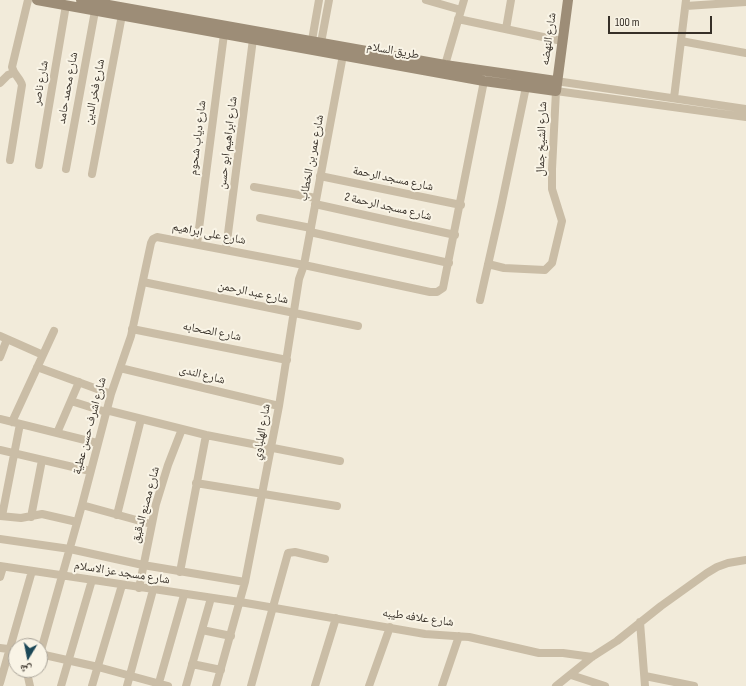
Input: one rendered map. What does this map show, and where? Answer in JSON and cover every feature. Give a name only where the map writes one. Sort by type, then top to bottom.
[{"type":"main road","name":"طريق السلام","points":[[37,0],[253,39],[315,46],[445,65],[556,86]]},
{"type":"main road","name":"طريق السلام","points":[[81,0],[315,46],[343,55],[484,81],[526,87],[556,86]]},
{"type":"main road","name":"شارع النهضه","points":[[556,86],[568,0]]},
{"type":"street","points":[[10,160],[22,85],[21,80],[14,73],[12,67],[28,0]]},
{"type":"street","points":[[315,46],[320,0]]},
{"type":"street","points":[[315,46],[329,0]]},
{"type":"street","points":[[426,0],[461,10]]},
{"type":"street","points":[[445,65],[464,0]]},
{"type":"street","points":[[506,29],[511,0]]},
{"type":"street","points":[[674,98],[686,3],[746,2]]},
{"type":"street","name":"شارع ناصر","points":[[39,165],[66,5]]},
{"type":"street","name":"شارع محمد حامد","points":[[66,169],[95,11]]},
{"type":"street","name":"شارع فخر الدين","points":[[92,174],[122,16]]},
{"type":"street","points":[[458,19],[562,41]]},
{"type":"street","name":"شارع دياب شحوم","points":[[197,244],[224,34]]},
{"type":"street","name":"شارع ابراهيم ابو حسن","points":[[226,250],[253,39]]},
{"type":"street","points":[[681,41],[746,53]]},
{"type":"street","name":"شارع عمر بن الخطاب","points":[[304,265],[343,55]]},
{"type":"street","points":[[0,83],[3,78],[14,73]]},
{"type":"street","name":"شارع على ابراهيم","points":[[143,282],[151,243],[157,237],[304,265],[406,287],[437,292],[444,288],[484,81]]},
{"type":"street","name":"طريق السلام","points":[[556,86],[674,98],[746,109]]},
{"type":"street","name":"طريق السلام","points":[[556,86],[746,117]]},
{"type":"street","name":"شارع الشيخ جمال","points":[[488,264],[504,268],[545,270],[552,263],[562,221],[552,189],[556,86]]},
{"type":"street","points":[[480,300],[526,87]]},
{"type":"street","name":"شارع مسجد الرحمة","points":[[320,176],[461,205]]},
{"type":"street","name":"شارع مسجد الرحمة 2","points":[[254,187],[455,235]]},
{"type":"street","points":[[260,218],[449,263]]},
{"type":"street","name":"شارع الهلباوي","points":[[216,686],[245,582],[272,448],[299,279],[304,265]]},
{"type":"street","name":"شارع عبد الرحمن","points":[[143,282],[358,326]]},
{"type":"street","name":"شارع اشرف حسن عطية","points":[[44,638],[82,505],[106,411],[132,329],[143,282]]},
{"type":"street","name":"شارع الصحابه","points":[[132,329],[287,360]]},
{"type":"street","points":[[54,331],[37,367],[16,423],[14,453],[1,516],[21,518],[42,514],[77,522]]},
{"type":"street","points":[[0,357],[4,338],[43,354]]},
{"type":"street","points":[[37,367],[111,394]]},
{"type":"street","name":"شارع الندى","points":[[120,368],[279,406]]},
{"type":"street","points":[[57,433],[78,382]]},
{"type":"street","points":[[70,401],[206,435],[340,461]]},
{"type":"street","points":[[0,419],[98,443]]},
{"type":"street","points":[[117,515],[141,419]]},
{"type":"street","name":"شارع مصنع الدقيق","points":[[139,588],[151,524],[162,485],[182,429]]},
{"type":"street","points":[[180,572],[206,435]]},
{"type":"street","points":[[0,450],[90,471]]},
{"type":"street","points":[[31,517],[42,460]]},
{"type":"street","points":[[196,483],[337,506]]},
{"type":"street","points":[[82,505],[151,524]]},
{"type":"street","points":[[0,539],[70,549],[180,572],[245,582]]},
{"type":"street","points":[[251,686],[288,553],[295,552],[325,559]]},
{"type":"street","points":[[556,686],[592,657],[617,641],[661,606],[707,573],[728,563],[746,560]]},
{"type":"street","points":[[0,577],[2,566]]},
{"type":"street","name":"شارع مسجد عز الاسلام","points":[[2,566],[184,595],[240,602]]},
{"type":"street","points":[[16,638],[32,571]]},
{"type":"street","points":[[61,686],[92,580]]},
{"type":"street","points":[[92,686],[122,585]]},
{"type":"street","points":[[127,686],[153,590]]},
{"type":"street","points":[[158,685],[184,595]]},
{"type":"street","points":[[186,686],[210,598]]},
{"type":"street","name":"شارع علافه طيبه","points":[[240,602],[425,634],[459,636],[539,653],[563,653],[592,657]]},
{"type":"street","points":[[315,686],[336,618]]},
{"type":"street","points":[[640,622],[645,686]]},
{"type":"street","points":[[369,686],[390,627]]},
{"type":"street","points":[[202,630],[231,636]]},
{"type":"street","points":[[442,686],[459,636]]},
{"type":"street","points":[[48,656],[130,675],[158,685],[168,686]]},
{"type":"street","points":[[0,683],[8,663]]},
{"type":"street","points":[[192,664],[221,670]]},
{"type":"street","points":[[571,674],[605,686]]},
{"type":"street","points":[[644,676],[694,686]]}]
